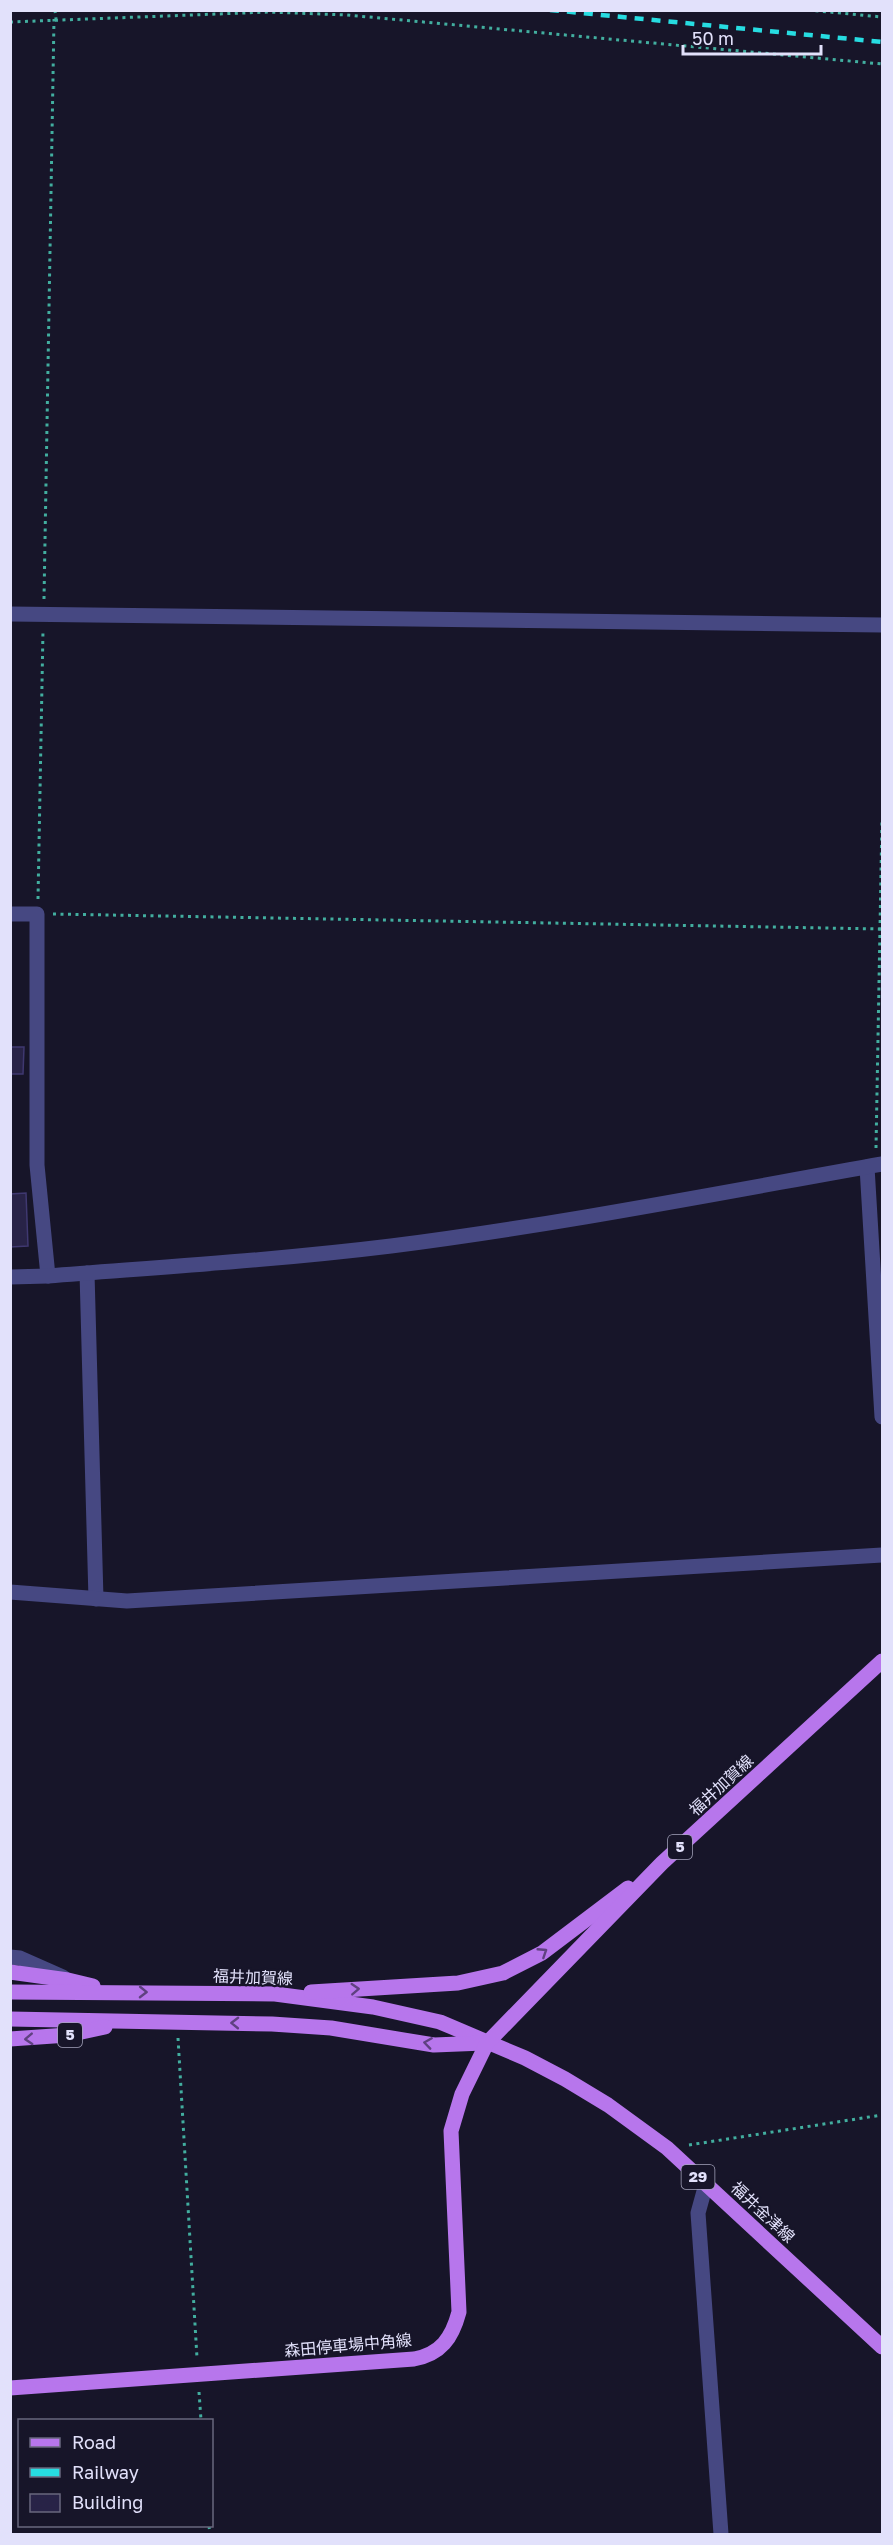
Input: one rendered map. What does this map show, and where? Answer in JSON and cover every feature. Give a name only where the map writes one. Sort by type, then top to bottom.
[{"type":"main road","name":"福井加賀線","points":[[10,1992],[275,1994],[373,2007],[440,2022],[487,2043],[662,1863],[882,1661]]},
{"type":"main road","points":[[275,1994],[458,1983],[502,1973],[542,1953],[662,1863]]},
{"type":"main road","points":[[10,1972],[68,1980],[117,1992]]},
{"type":"main road","name":"5","points":[[10,2019],[331,2028],[434,2045],[487,2043]]},
{"type":"main road","name":"5","points":[[10,2039],[68,2035],[128,2022]]},
{"type":"main road","name":"福井金津線","points":[[487,2043],[525,2058],[608,2104],[667,2148],[882,2348]]},
{"type":"main road","name":"森田停車場中角線","points":[[10,2388],[414,2359],[425,2357],[442,2347],[451,2334],[459,2312],[451,2131],[462,2094],[487,2043]]},
{"type":"street","points":[[10,614],[882,625]]},
{"type":"street","points":[[10,914],[38,914],[37,1165],[48,1276]]},
{"type":"street","points":[[10,1276],[48,1276],[298,1257],[393,1246],[737,1191],[875,1165],[882,1417]]},
{"type":"street","points":[[87,1273],[96,1599]]},
{"type":"street","points":[[10,1592],[127,1601],[882,1555]]},
{"type":"street","points":[[10,1957],[20,1958],[68,1980]]},
{"type":"street","points":[[706,2184],[698,2212],[722,2535]]},
{"type":"path","points":[[56,10],[38,914],[881,929]]},
{"type":"path","points":[[807,10],[882,17]]},
{"type":"path","points":[[10,22],[269,12],[347,15],[882,64]]},
{"type":"path","points":[[875,1165],[882,818]]},
{"type":"path","points":[[177,2022],[201,2419]]},
{"type":"path","points":[[667,2148],[882,2115]]},
{"type":"building","points":[[10,1047],[24,1047],[23,1074],[10,1074]]},
{"type":"building","points":[[26,1193],[28,1246],[10,1247],[10,1194]]},
{"type":"railway","points":[[550,10],[882,42]]}]
